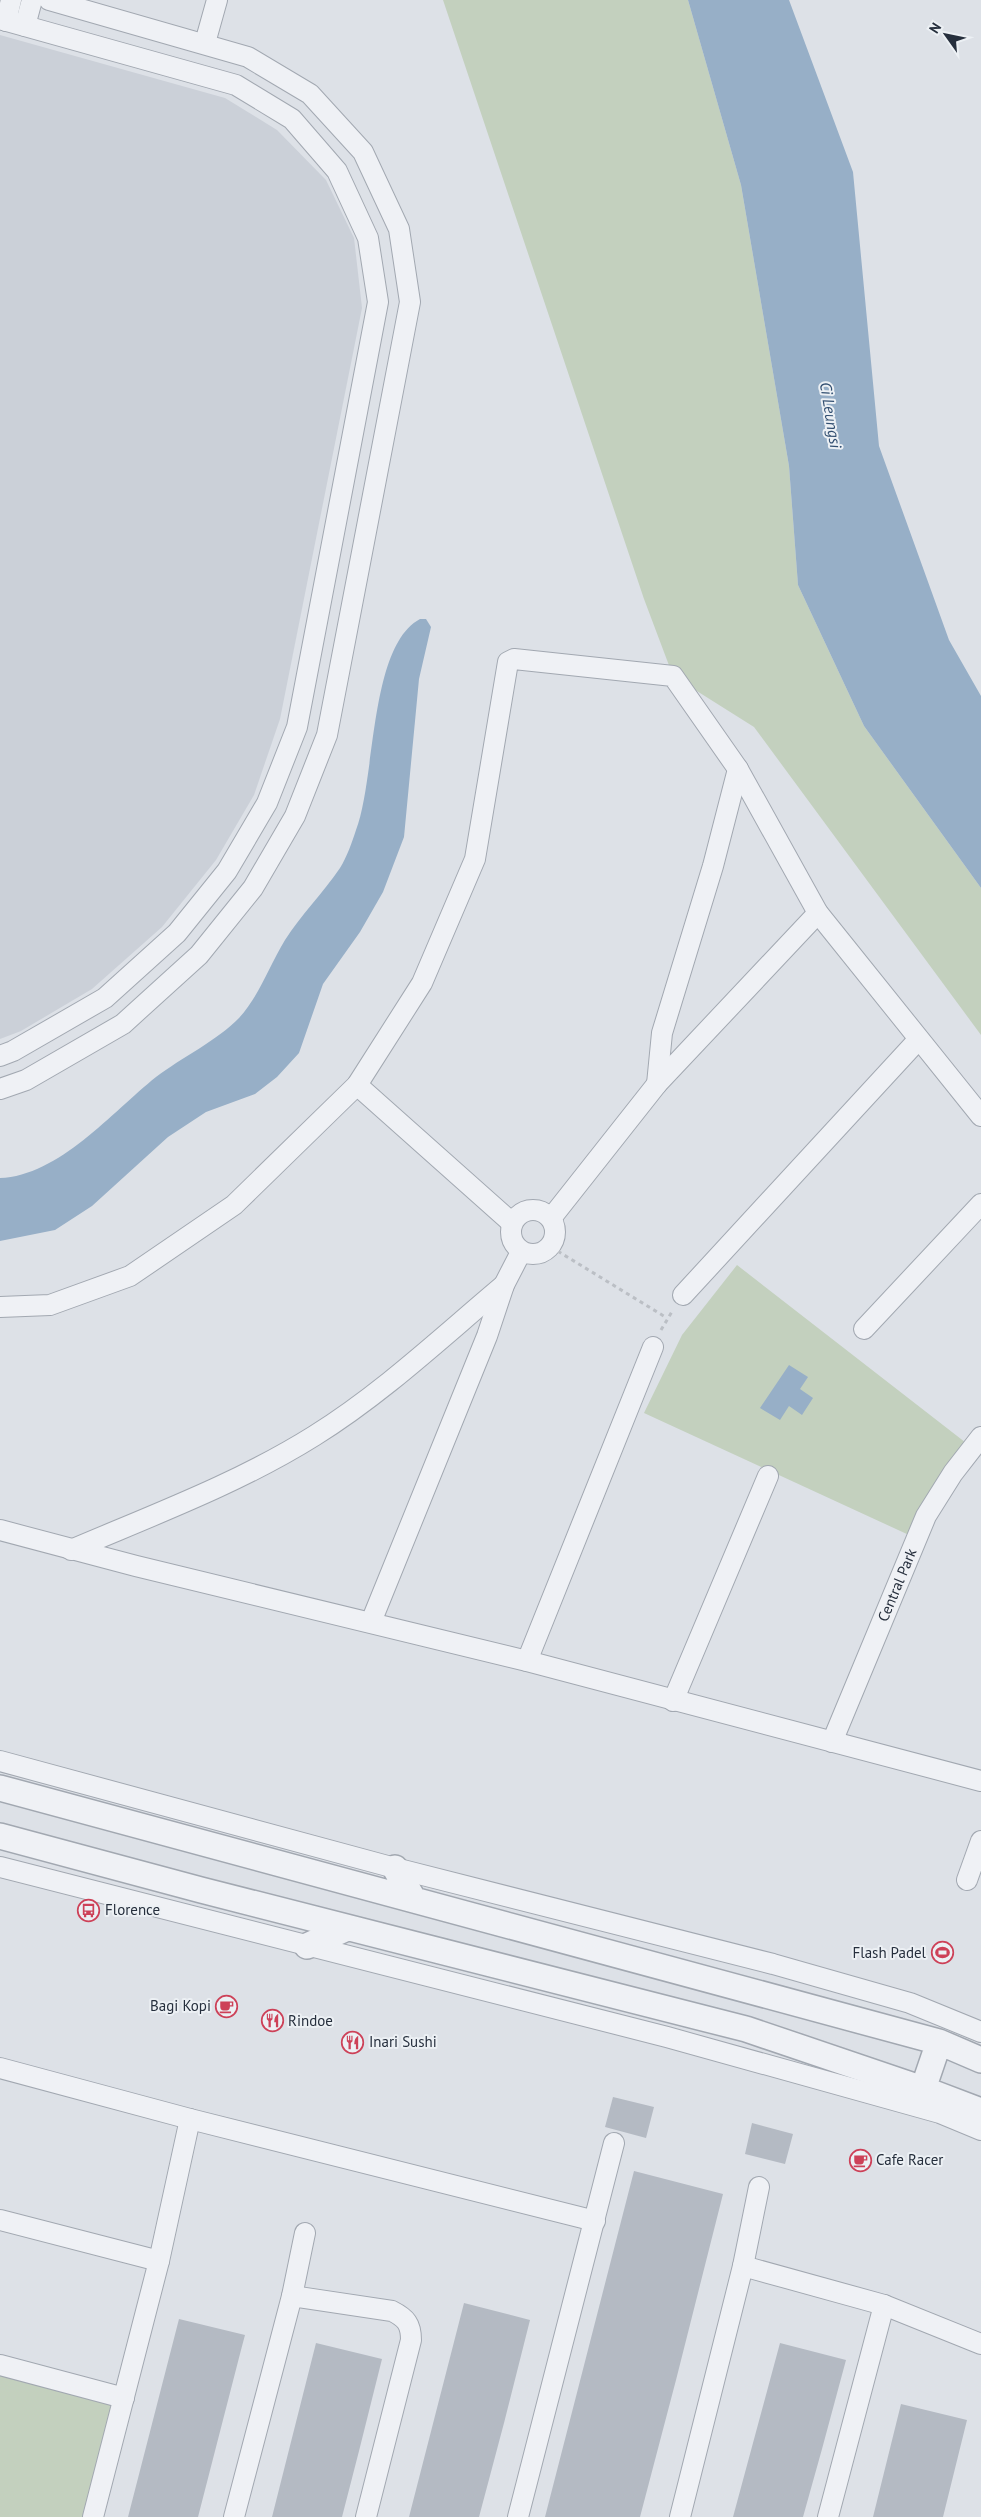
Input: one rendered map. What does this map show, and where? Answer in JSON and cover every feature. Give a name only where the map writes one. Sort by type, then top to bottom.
[{"type":"street","points":[[0,1056],[13,1051],[105,998],[177,933],[228,871],[267,803],[297,727],[378,302],[368,238],[337,171],[292,120],[236,85],[3,20],[11,0]]},
{"type":"street","points":[[26,26],[32,0]]},
{"type":"street","points":[[0,1090],[26,1080],[123,1024],[199,955],[253,888],[295,816],[327,736],[410,302],[399,229],[363,152],[310,94],[248,57],[205,43],[49,0]]},
{"type":"street","points":[[205,43],[217,0]]},
{"type":"street","points":[[0,1307],[50,1305],[130,1276],[234,1204],[357,1085],[422,983],[475,859],[508,662],[514,658],[673,676],[738,769],[818,913],[918,1040],[981,1116]]},
{"type":"street","points":[[657,1084],[662,1033],[711,875],[738,769]]},
{"type":"street","points":[[552,1217],[657,1084],[818,913]]},
{"type":"street","points":[[683,1294],[918,1040]]},
{"type":"street","points":[[357,1085],[512,1223]]},
{"type":"street","points":[[864,1329],[981,1204]]},
{"type":"street","points":[[538,1209],[552,1217],[557,1232],[551,1247],[537,1255],[521,1252],[511,1239],[512,1223],[522,1211],[538,1209]]},
{"type":"street","points":[[371,1622],[487,1336],[504,1285],[521,1252]]},
{"type":"street","points":[[71,1550],[197,1496],[313,1436],[360,1405],[407,1368],[504,1285]]},
{"type":"street","points":[[527,1661],[653,1347]]},
{"type":"street","name":"Central Park","points":[[832,1742],[926,1516],[953,1473],[981,1437]]},
{"type":"street","points":[[673,1701],[768,1476]]},
{"type":"street","points":[[0,1530],[71,1550],[527,1661],[981,1781]]},
{"type":"street","points":[[0,1761],[394,1868],[773,1964],[910,2004],[981,2032]]},
{"type":"street","points":[[0,1788],[939,2042],[981,2060]]},
{"type":"street","points":[[0,1836],[347,1928],[746,2029],[923,2089],[981,2111]]},
{"type":"street","points":[[967,1880],[981,1841]]},
{"type":"street","points":[[0,1867],[667,2037],[940,2113],[981,2130]]},
{"type":"street","points":[[394,1868],[414,1900]]},
{"type":"street","points":[[307,1946],[347,1928]]},
{"type":"street","points":[[923,2089],[939,2042]]},
{"type":"street","points":[[0,2068],[190,2119],[595,2221]]},
{"type":"street","points":[[93,2517],[159,2260],[190,2119]]},
{"type":"street","points":[[518,2517],[614,2143]]},
{"type":"street","points":[[680,2517],[743,2266],[759,2187]]},
{"type":"street","points":[[0,2220],[159,2260]]},
{"type":"street","points":[[234,2517],[292,2296],[305,2234]]},
{"type":"street","points":[[743,2266],[884,2305],[981,2344]]},
{"type":"street","points":[[292,2296],[366,2305],[392,2311],[402,2316],[408,2322],[411,2329],[411,2340],[366,2517]]},
{"type":"street","points":[[828,2517],[884,2305]]},
{"type":"street","points":[[0,2365],[124,2398]]},
{"type":"path","points":[[551,1247],[667,1318]]},
{"type":"path","points":[[653,1347],[667,1318],[683,1294]]},
{"type":"shaded area","points":[[0,35],[225,98],[277,130],[326,180],[354,238],[362,308],[280,719],[254,795],[216,860],[162,927],[92,989],[21,1031],[0,1039]]},
{"type":"green space","points":[[443,0],[688,0],[741,185],[789,466],[798,585],[864,726],[981,888],[981,1035],[754,727],[673,676],[644,599]]},
{"type":"green space","points":[[737,1265],[970,1446],[909,1535],[644,1413],[682,1335]]},
{"type":"green space","points":[[0,2372],[110,2404],[112,2418],[87,2517],[0,2517]]},
{"type":"water","name":"Ci Leungsi","points":[[688,0],[789,0],[853,172],[879,446],[949,640],[981,696],[981,888],[864,726],[798,585],[789,466],[741,185]]},
{"type":"water","points":[[420,619],[426,619],[431,627],[419,679],[404,837],[383,892],[360,932],[323,984],[299,1053],[277,1077],[255,1094],[206,1112],[168,1137],[92,1206],[55,1230],[0,1241],[0,1178],[22,1175],[43,1166],[84,1140],[156,1077],[230,1026],[253,1000],[285,940],[340,868],[347,854],[362,807],[376,715],[391,656],[403,634]]},
{"type":"water","points":[[789,1365],[808,1377],[800,1389],[813,1398],[802,1415],[789,1406],[780,1420],[760,1408]]},
{"type":"building","points":[[613,2097],[654,2107],[646,2138],[605,2127]]},
{"type":"building","points":[[752,2123],[793,2134],[785,2164],[745,2154]]},
{"type":"building","points":[[634,2171],[723,2194],[676,2380],[640,2517],[545,2517]]},
{"type":"building","points":[[464,2303],[530,2320],[504,2423],[479,2517],[409,2517]]},
{"type":"building","points":[[179,2319],[245,2335],[198,2517],[128,2517]]},
{"type":"building","points":[[316,2343],[382,2359],[359,2451],[342,2517],[272,2517]]},
{"type":"building","points":[[780,2343],[846,2360],[822,2449],[803,2517],[733,2517]]},
{"type":"building","points":[[901,2404],[967,2420],[943,2517],[873,2517]]},
{"type":"place","name":"Florence","points":[[89,1910]]},
{"type":"place","name":"Flash Padel","points":[[942,1953]]},
{"type":"place","name":"Bagi Kopi","points":[[227,2006]]},
{"type":"place","name":"Rindoe","points":[[272,2021]]},
{"type":"place","name":"Inari Sushi","points":[[353,2042]]},
{"type":"place","name":"Cafe Racer","points":[[860,2160]]}]
